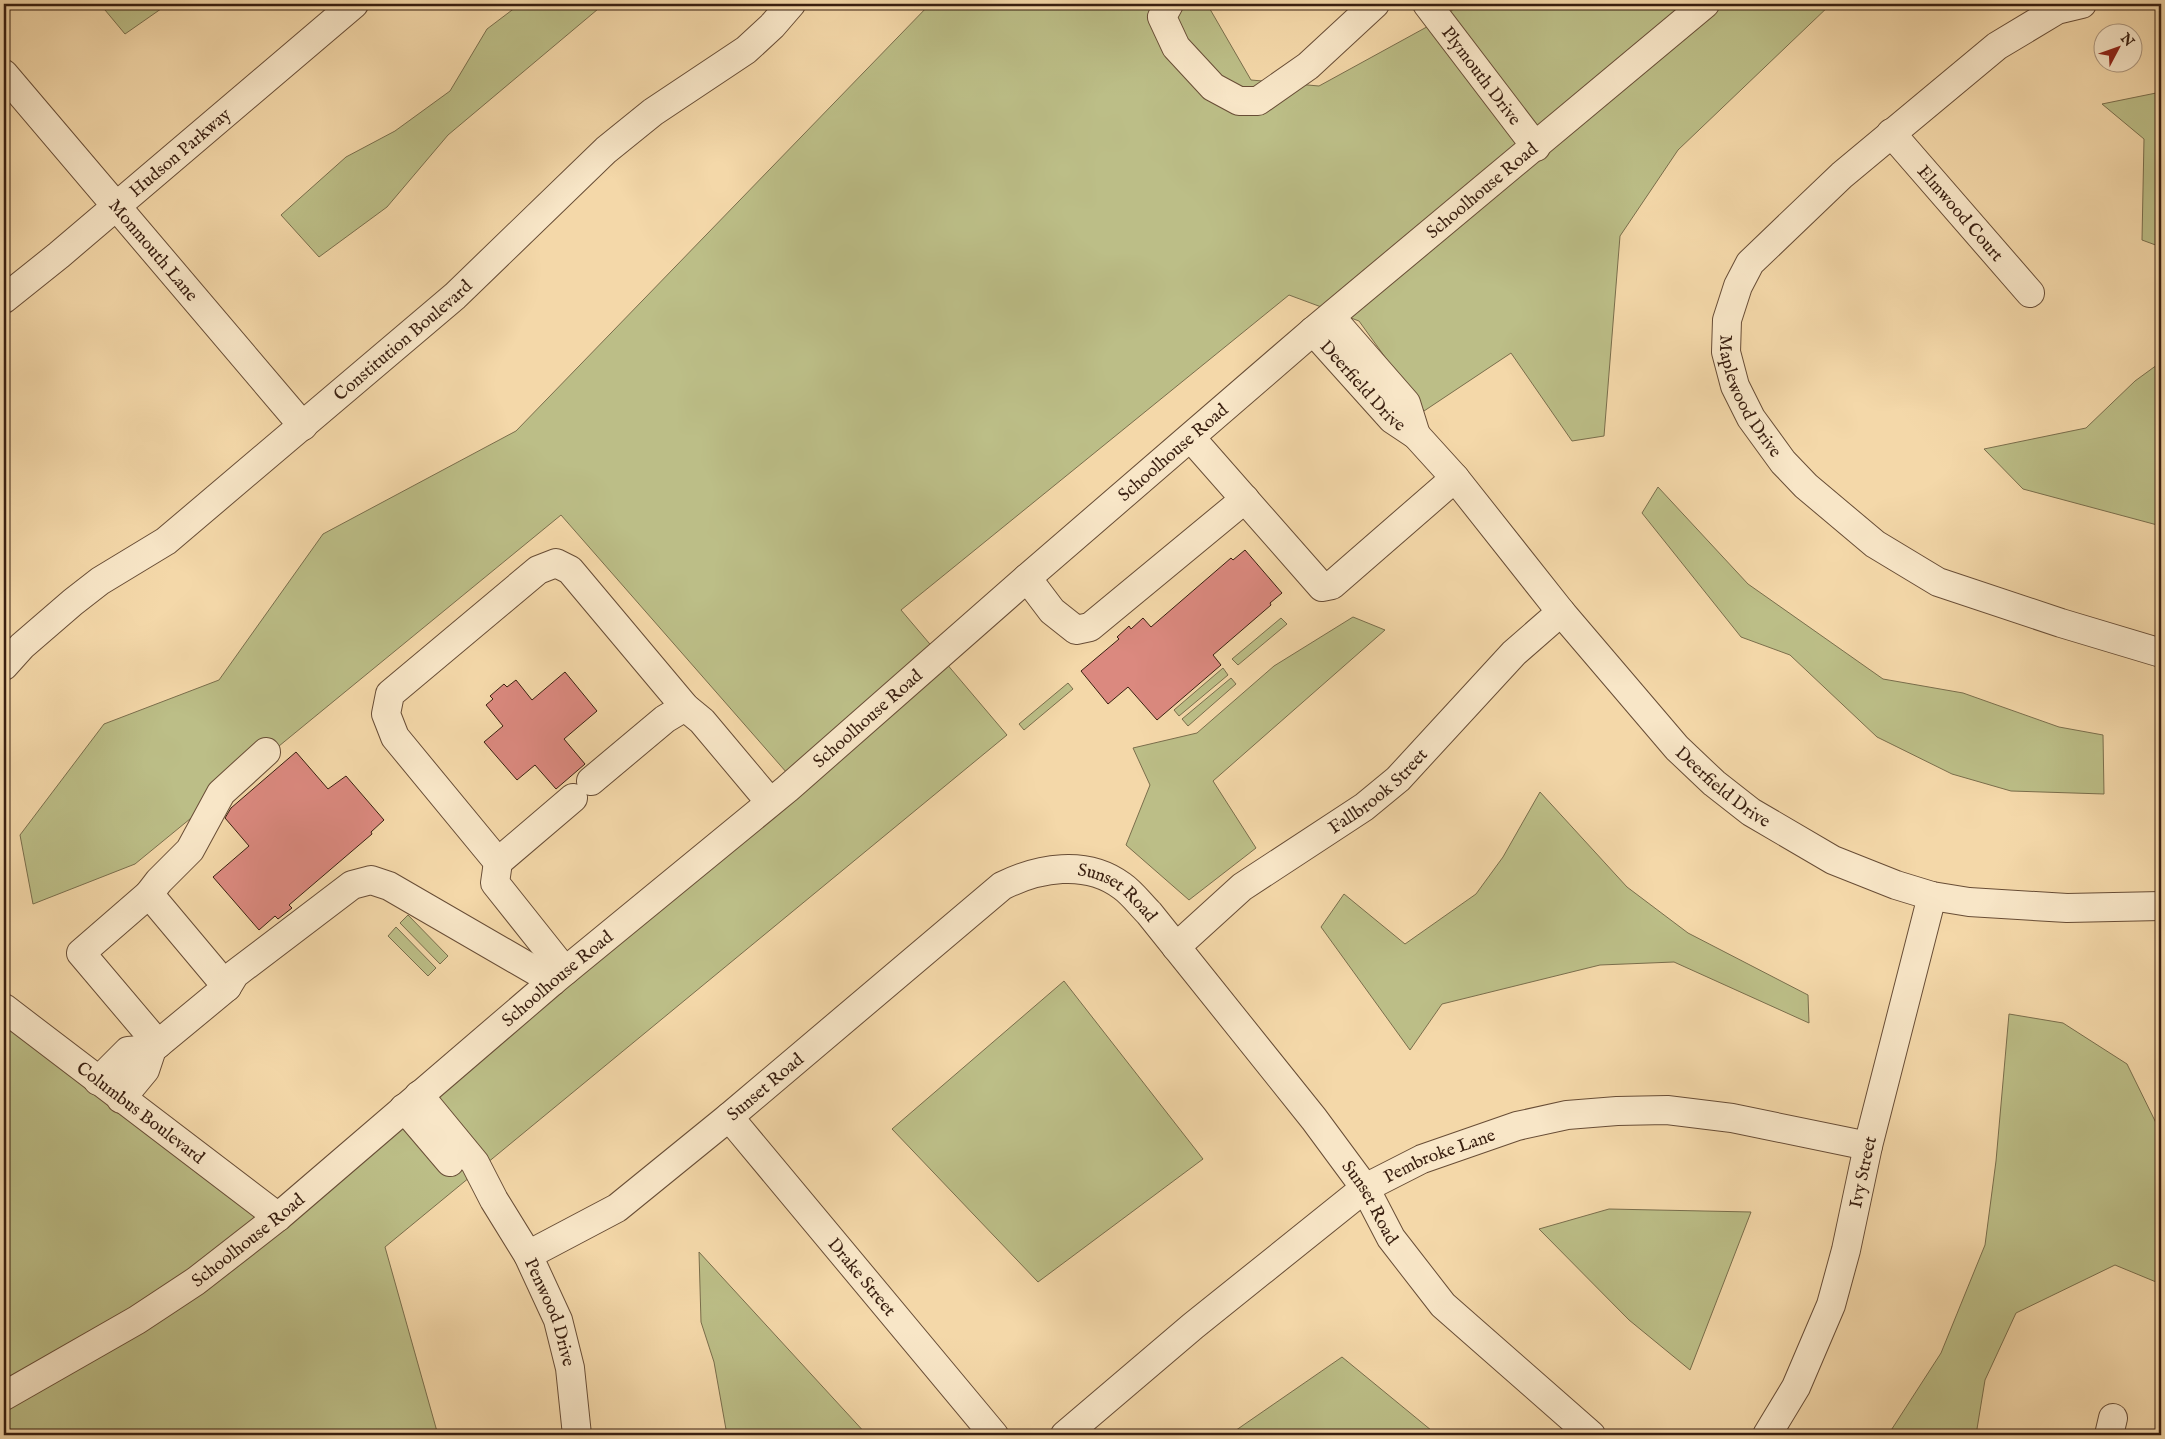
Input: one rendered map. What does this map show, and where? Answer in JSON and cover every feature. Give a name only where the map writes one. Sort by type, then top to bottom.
[{"type":"street","name":"Hudson Parkway","points":[[4,299],[59,255],[354,4]]},
{"type":"street","name":"Constitution Boulevard","points":[[4,666],[22,646],[73,602],[100,581],[166,541],[303,426],[455,296],[606,150],[653,112],[746,50],[772,26],[791,4]]},
{"type":"street","points":[[1169,4],[1162,16],[1176,47],[1213,87],[1239,101],[1258,102],[1308,66],[1374,4]]},
{"type":"street","name":"Schoolhouse Road","points":[[4,1396],[144,1315],[196,1281],[278,1217],[559,976],[770,802],[1322,324],[1705,4]]},
{"type":"street","name":"Maplewood Drive","points":[[2082,4],[2057,10],[1997,46],[1842,175],[1750,263],[1738,286],[1727,320],[1726,352],[1735,386],[1751,418],[1782,462],[1806,486],[1876,544],[1938,582],[2061,623],[2161,653]]},
{"type":"street","name":"Plymouth Drive","points":[[1431,5],[1536,147]]},
{"type":"street","name":"Monmouth Lane","points":[[4,74],[115,207],[303,426]]},
{"type":"street","name":"Elmwood Court","points":[[1891,133],[2030,293]]},
{"type":"street","name":"Deerfield Drive","points":[[1322,324],[1406,403],[1416,435],[1455,478],[1561,612],[1677,748],[1714,783],[1751,812],[1832,860],[1896,885],[1932,896],[1969,902],[2067,908],[2161,906]]},
{"type":"street","points":[[1191,438],[1322,587],[1332,585],[1455,478]]},
{"type":"street","points":[[1027,578],[1052,611],[1076,630],[1090,628],[1245,499]]},
{"type":"street","points":[[498,862],[395,737],[386,714],[390,694],[538,570],[556,563],[570,570],[685,708],[702,721],[770,802]]},
{"type":"street","name":"Fallbrook Street","points":[[1176,947],[1242,887],[1364,808],[1398,779],[1514,653],[1561,612]]},
{"type":"street","points":[[559,976],[494,883],[498,862],[665,719],[685,708]]},
{"type":"street","points":[[155,1047],[81,953],[149,894],[159,881],[190,850],[221,793],[266,752]]},
{"type":"street","name":"Sunset Road","points":[[528,1255],[617,1208],[729,1117],[1002,886],[1023,875],[1071,868],[1099,873],[1122,886],[1149,913],[1314,1119],[1364,1188],[1391,1238],[1443,1306],[1591,1435]]},
{"type":"street","points":[[121,1099],[145,1070],[155,1047],[227,987],[235,974],[352,885],[371,880],[389,886],[559,976]]},
{"type":"street","points":[[149,894],[227,987]]},
{"type":"street","name":"Ivy Street","points":[[1767,1435],[1796,1387],[1831,1305],[1846,1250],[1868,1146],[1932,896]]},
{"type":"street","name":"Columbus Boulevard","points":[[4,1008],[278,1217]]},
{"type":"street","points":[[98,1081],[128,1051],[155,1047]]},
{"type":"street","name":"Penwood Drive","points":[[412,1102],[475,1163],[494,1200],[528,1255],[558,1320],[570,1368],[577,1435]]},
{"type":"street","name":"Pembroke Lane","points":[[1065,1435],[1200,1320],[1364,1188],[1422,1159],[1517,1126],[1567,1115],[1617,1111],[1667,1110],[1732,1118],[1868,1146]]},
{"type":"street","name":"Drake Street","points":[[729,1117],[994,1435]]},
{"type":"green space","points":[[100,4],[168,4],[125,34]]},
{"type":"green space","points":[[520,4],[604,4],[448,135],[387,207],[319,257],[281,215],[346,157],[395,131],[450,91],[487,29]]},
{"type":"green space","points":[[930,4],[1207,4],[1251,80],[1319,86],[1434,23],[1461,4],[1551,4],[1563,8],[1568,4],[1831,4],[1678,150],[1620,236],[1604,436],[1572,441],[1511,353],[1424,411],[1359,321],[1289,295],[901,610],[1007,735],[385,1247],[438,1435],[4,1435],[4,1019],[274,1217],[787,773],[561,515],[135,864],[33,904],[20,835],[104,724],[219,680],[323,534],[516,431]]},
{"type":"green space","points":[[2161,92],[2161,247],[2142,240],[2144,139],[2102,104]]},
{"type":"green space","points":[[2161,362],[2161,526],[2023,489],[1984,449],[2086,428],[2135,381]]},
{"type":"green space","points":[[1658,487],[1748,584],[1883,679],[1963,693],[2059,727],[2103,735],[2104,794],[2011,791],[1952,774],[1877,737],[1790,655],[1741,637],[1642,513]]},
{"type":"green space","points":[[1353,617],[1385,630],[1213,781],[1256,848],[1189,900],[1126,845],[1150,785],[1133,748],[1197,733],[1274,666]]},
{"type":"green space","points":[[1281,618],[1287,624],[1238,665],[1232,659]]},
{"type":"green space","points":[[1223,668],[1228,675],[1179,716],[1174,710]]},
{"type":"green space","points":[[1231,678],[1236,684],[1188,726],[1182,719]]},
{"type":"green space","points":[[1068,683],[1073,689],[1024,730],[1019,724]]},
{"type":"green space","points":[[1540,792],[1627,887],[1688,933],[1808,995],[1809,1023],[1674,962],[1600,965],[1442,1004],[1410,1050],[1321,927],[1344,894],[1405,944],[1476,894],[1503,857]]},
{"type":"green space","points":[[408,915],[448,956],[440,964],[400,923]]},
{"type":"green space","points":[[396,927],[436,968],[428,976],[388,936]]},
{"type":"green space","points":[[1064,981],[1203,1159],[1038,1282],[892,1129]]},
{"type":"green space","points":[[2009,1014],[2063,1023],[2127,1064],[2161,1133],[2161,1284],[2115,1265],[2016,1313],[1985,1380],[1976,1435],[1888,1435],[1941,1353],[1985,1245],[1996,1161]]},
{"type":"green space","points":[[1609,1209],[1751,1212],[1690,1370],[1629,1320],[1539,1229]]},
{"type":"green space","points":[[699,1252],[867,1435],[727,1435],[714,1362],[701,1322]]},
{"type":"green space","points":[[1342,1357],[1437,1435],[1229,1435]]},
{"type":"building","points":[[1245,550],[1282,593],[1270,603],[1271,605],[1213,655],[1221,665],[1157,720],[1128,687],[1108,704],[1081,671],[1119,639],[1117,637],[1129,626],[1131,629],[1143,618],[1151,627],[1231,558],[1233,560]]},
{"type":"building","points":[[565,672],[597,711],[564,739],[585,764],[556,789],[535,765],[517,780],[484,742],[503,726],[486,705],[493,699],[490,696],[504,684],[507,687],[516,680],[532,700]]},
{"type":"building","points":[[296,752],[328,789],[346,776],[384,820],[371,832],[372,834],[289,905],[292,908],[278,919],[275,916],[259,930],[213,877],[249,846],[225,818],[231,808]]}]
